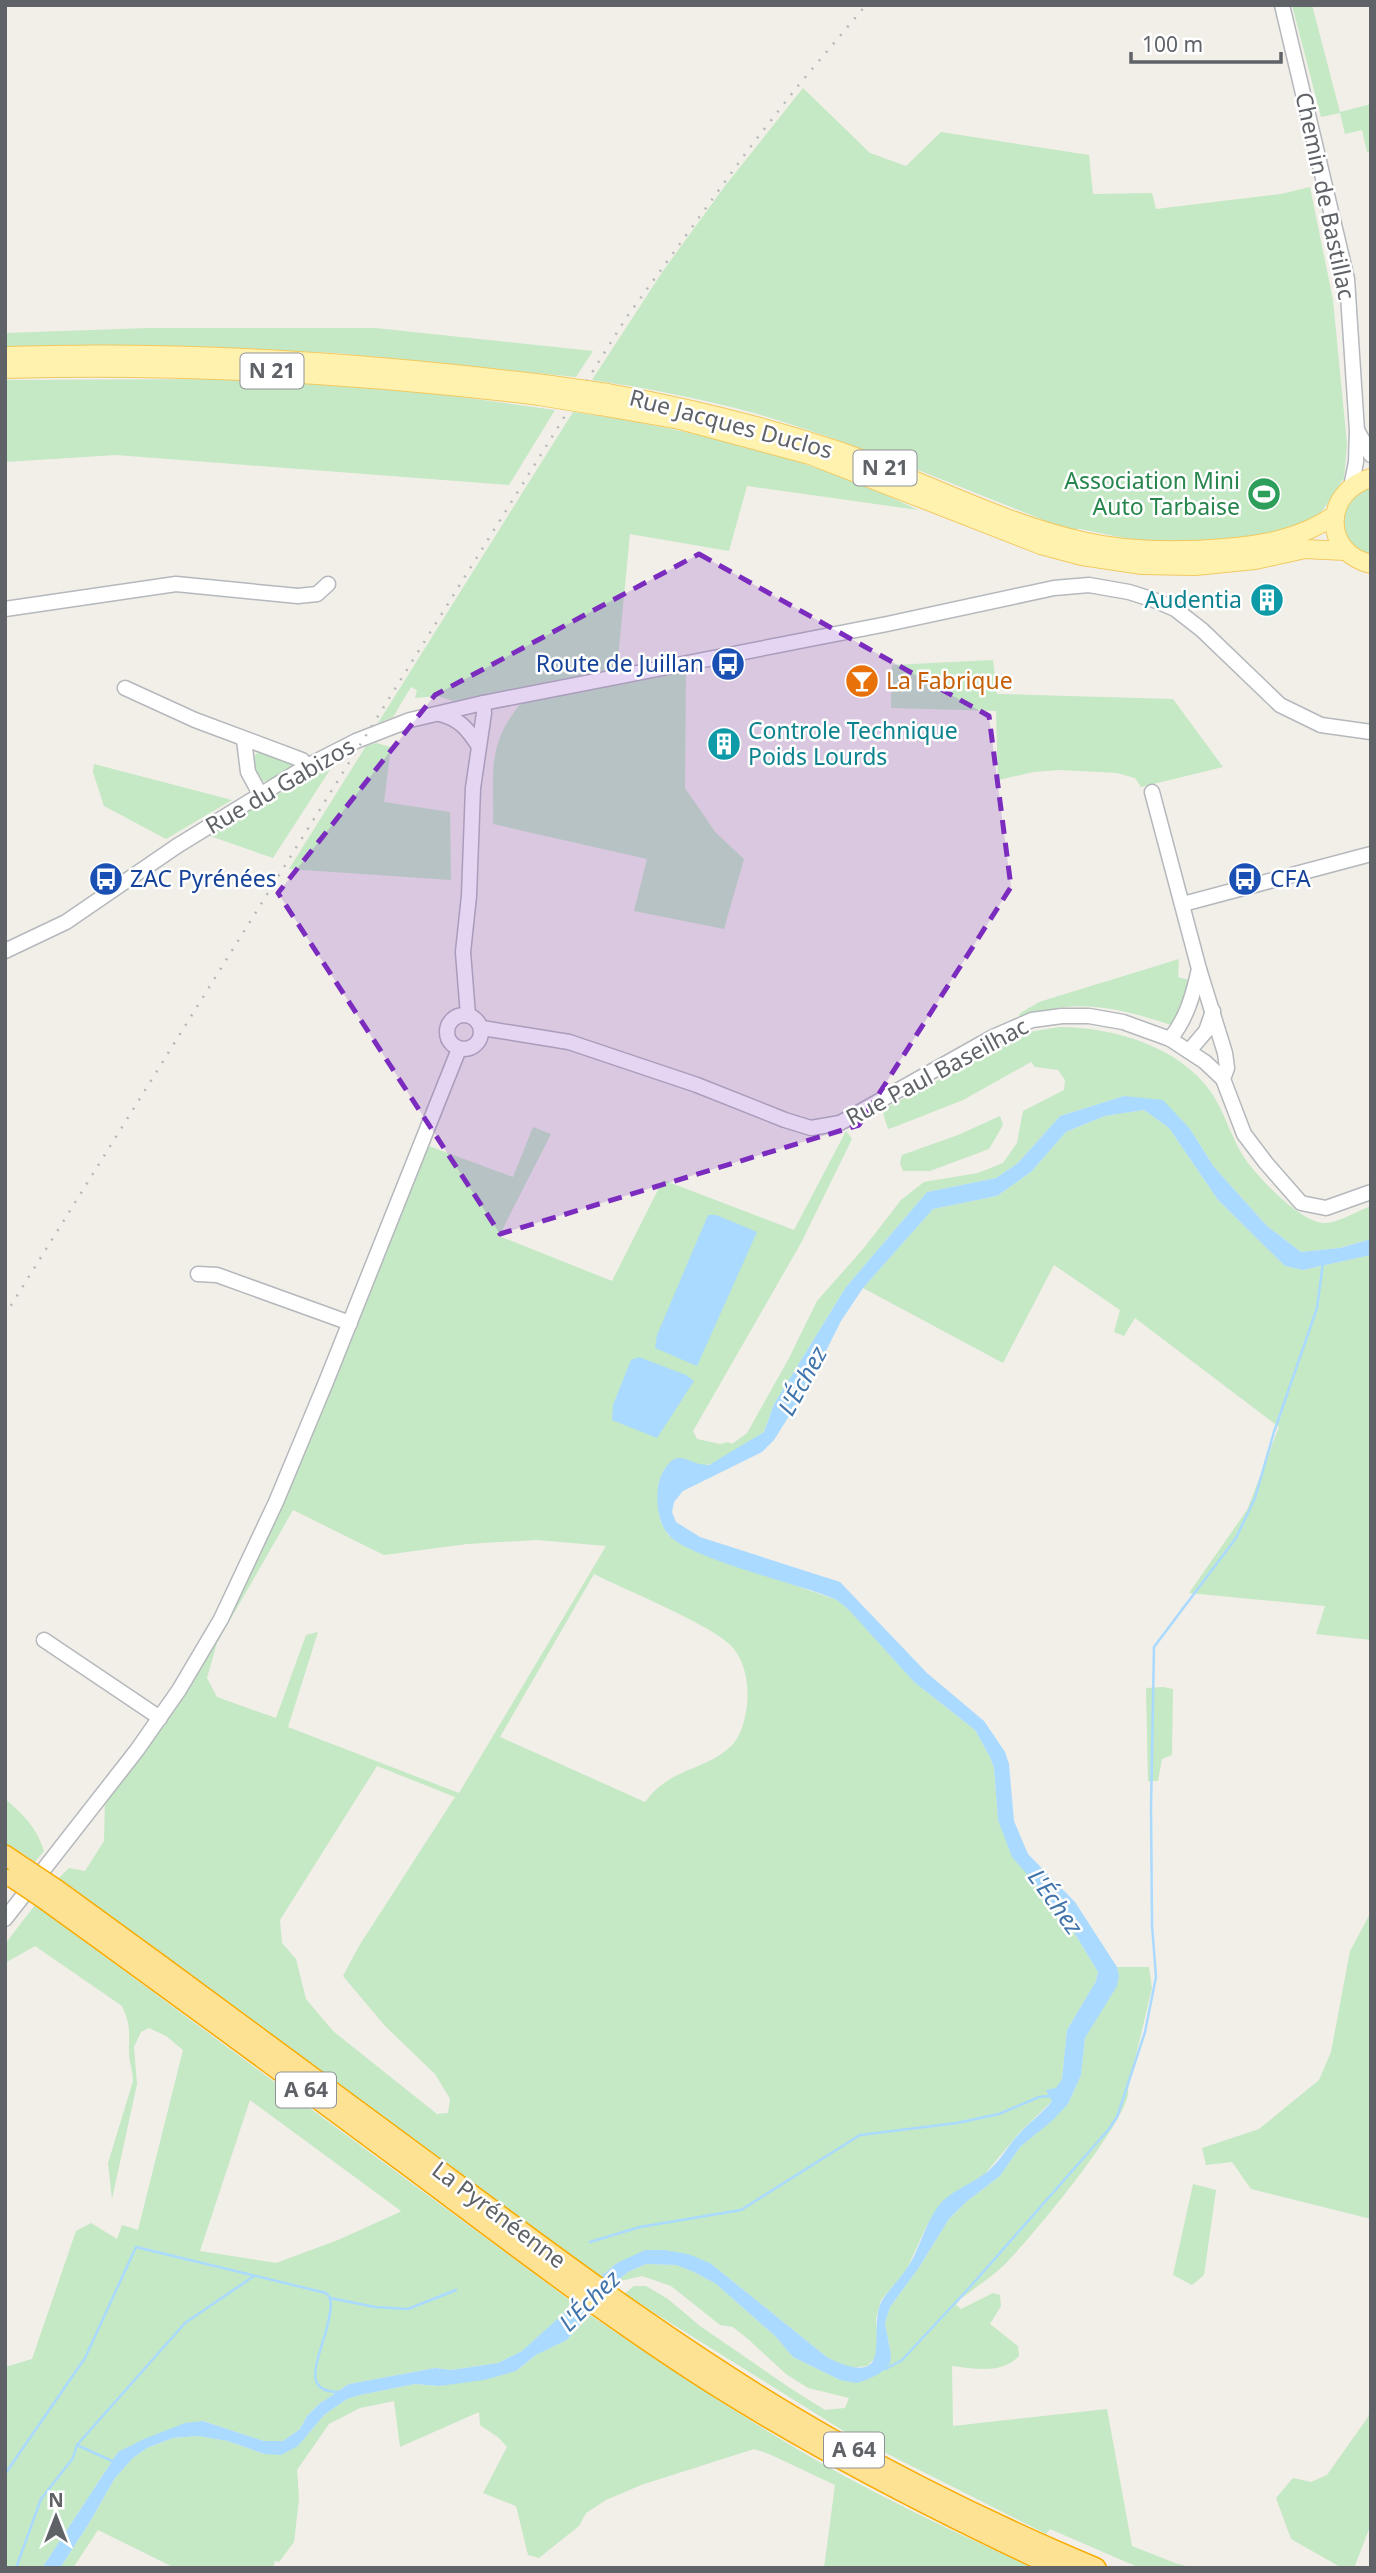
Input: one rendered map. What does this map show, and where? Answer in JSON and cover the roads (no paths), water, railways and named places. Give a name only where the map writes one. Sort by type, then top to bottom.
[{"type":"highway","name":"La Pyrénéenne","points":[[5,1855],[14,1872],[52,1896],[218,2024],[622,2315],[714,2385],[826,2452],[970,2527],[1058,2568]]},
{"type":"highway","name":"La Pyrénéenne","points":[[622,2315],[718,2369],[831,2438],[974,2513],[1096,2568]]},
{"type":"main road","name":"N 21","points":[[5,356],[112,354],[281,358],[442,372],[604,399]]},
{"type":"main road","name":"N 21","points":[[5,369],[138,367],[280,372],[541,390]]},
{"type":"main road","name":"Rue Jacques Duclos","points":[[604,399],[732,419],[804,439],[878,465],[1010,518],[1091,543],[1158,551],[1236,547],[1301,534],[1335,515]]},
{"type":"main road","name":"Rue Jacques Duclos","points":[[604,399],[810,455],[1020,537],[1082,556],[1142,565],[1195,566],[1255,560],[1305,549],[1345,551]]},
{"type":"main road","points":[[1370,565],[1345,551],[1335,528],[1335,515],[1343,495],[1351,487],[1371,478]]},
{"type":"street","name":"Chemin de Bastillac","points":[[1282,5],[1347,279],[1357,431],[1356,462],[1351,487]]},
{"type":"street","name":"Chemin de Bastillac","points":[[1357,431],[1371,455]]},
{"type":"street","points":[[5,609],[176,584],[298,596],[317,594],[328,584]]},
{"type":"street","name":"Rue du Gabizos","points":[[5,951],[66,922],[177,846],[307,766],[356,741],[410,720],[1054,588],[1090,585],[1129,592],[1175,609],[1202,630],[1280,705],[1321,725],[1371,732]]},
{"type":"street","points":[[125,688],[244,740],[302,760],[307,766]]},
{"type":"street","points":[[468,1015],[463,952],[483,703]]},
{"type":"street","points":[[438,713],[456,718],[466,726],[478,745]]},
{"type":"street","points":[[244,740],[248,772],[260,794]]},
{"type":"street","points":[[1152,792],[1199,969],[1213,1010],[1227,1068],[1223,1080],[1244,1133],[1301,1203],[1326,1208],[1371,1192]]},
{"type":"street","points":[[1183,904],[1371,854]]},
{"type":"street","points":[[1170,1039],[1182,1024],[1191,1002],[1199,969]]},
{"type":"street","points":[[1189,1051],[1206,1031],[1213,1010]]},
{"type":"street","points":[[468,1015],[474,1017],[482,1028],[482,1035],[474,1046],[460,1049],[450,1042],[447,1029],[454,1017],[468,1015]]},
{"type":"street","name":"Rue Paul Baseilhac","points":[[482,1028],[569,1042],[698,1085],[811,1128],[840,1123],[993,1037],[1032,1020],[1062,1016],[1089,1016],[1139,1027],[1170,1039],[1189,1051],[1223,1080]]},
{"type":"street","points":[[8,1916],[160,1718],[221,1619],[276,1502],[460,1049]]},
{"type":"street","points":[[198,1274],[217,1275],[350,1323]]},
{"type":"street","points":[[44,1640],[160,1718]]},
{"type":"water","name":"L'Échez","points":[[1124,1096],[1163,1100],[1190,1129],[1214,1167],[1267,1226],[1301,1252],[1340,1248],[1371,1239],[1371,1255],[1303,1270],[1285,1266],[1218,1200],[1169,1128],[1144,1110],[1105,1116],[1066,1132],[1031,1172],[997,1196],[933,1209],[863,1288],[841,1321],[811,1381],[774,1440],[762,1452],[683,1491],[674,1502],[672,1512],[676,1522],[700,1537],[840,1582],[927,1673],[984,1721],[1005,1752],[1009,1764],[1014,1821],[1028,1854],[1075,1902],[1117,1967],[1117,1986],[1085,2038],[1081,2075],[1068,2104],[1020,2147],[1000,2176],[949,2219],[890,2307],[885,2323],[890,2364],[879,2374],[857,2383],[840,2380],[793,2357],[775,2336],[716,2284],[676,2265],[646,2264],[628,2272],[615,2283],[567,2340],[536,2355],[516,2371],[484,2380],[439,2386],[415,2384],[347,2399],[324,2415],[298,2446],[281,2455],[264,2454],[228,2441],[198,2436],[173,2438],[147,2448],[133,2458],[115,2478],[60,2568],[42,2568],[118,2452],[185,2423],[203,2421],[264,2441],[283,2441],[300,2429],[307,2416],[319,2404],[349,2384],[435,2368],[451,2370],[498,2363],[522,2351],[617,2263],[645,2250],[688,2254],[710,2263],[828,2358],[851,2367],[865,2367],[873,2361],[879,2308],[910,2263],[939,2205],[988,2171],[1052,2101],[1046,2090],[1056,2088],[1062,2079],[1067,2030],[1096,1981],[1098,1972],[1066,1919],[1012,1857],[998,1820],[994,1768],[975,1730],[914,1682],[837,1600],[721,1562],[680,1543],[668,1534],[662,1524],[657,1494],[662,1474],[674,1459],[681,1458],[709,1465],[764,1432],[774,1404],[846,1287],[927,1192],[996,1178],[1018,1163],[1060,1116]]},
{"type":"water","points":[[708,1215],[716,1215],[757,1232],[697,1366],[655,1348],[657,1335]]},
{"type":"water","points":[[639,1357],[686,1375],[694,1381],[657,1438],[612,1420],[613,1405],[631,1360]]},
{"type":"waterway","points":[[882,2369],[902,2360],[969,2288],[1117,2117],[1145,2032],[1156,1977],[1152,1925],[1151,1808],[1154,1647],[1236,1538],[1255,1498],[1274,1432],[1317,1308],[1323,1263]]},
{"type":"waterway","points":[[590,2242],[640,2227],[741,2210],[860,2135],[957,2123],[999,2114],[1039,2097],[1050,2096]]},
{"type":"waterway","points":[[5,2474],[85,2358],[136,2247],[326,2293],[331,2307],[315,2374],[320,2387],[338,2392]]},
{"type":"waterway","points":[[16,2568],[41,2499],[73,2458],[77,2445],[185,2323],[254,2276]]},
{"type":"waterway","points":[[330,2298],[375,2307],[408,2309],[456,2290]]},
{"type":"waterway","points":[[77,2445],[112,2461]]},
{"type":"railway","points":[[5,1315],[626,318],[748,150],[866,5]]},
{"type":"place","name":"Association Mini Auto Tarbaise","points":[[1264,494]]},
{"type":"place","name":"Audentia","points":[[1267,600]]},
{"type":"place","name":"Route de Juillan","points":[[728,664]]},
{"type":"place","name":"La Fabrique","points":[[862,681]]},
{"type":"place","name":"Controle Technique Poids Lourds","points":[[724,744]]},
{"type":"place","name":"ZAC Pyrénées","points":[[106,879]]},
{"type":"place","name":"CFA","points":[[1245,879]]}]
